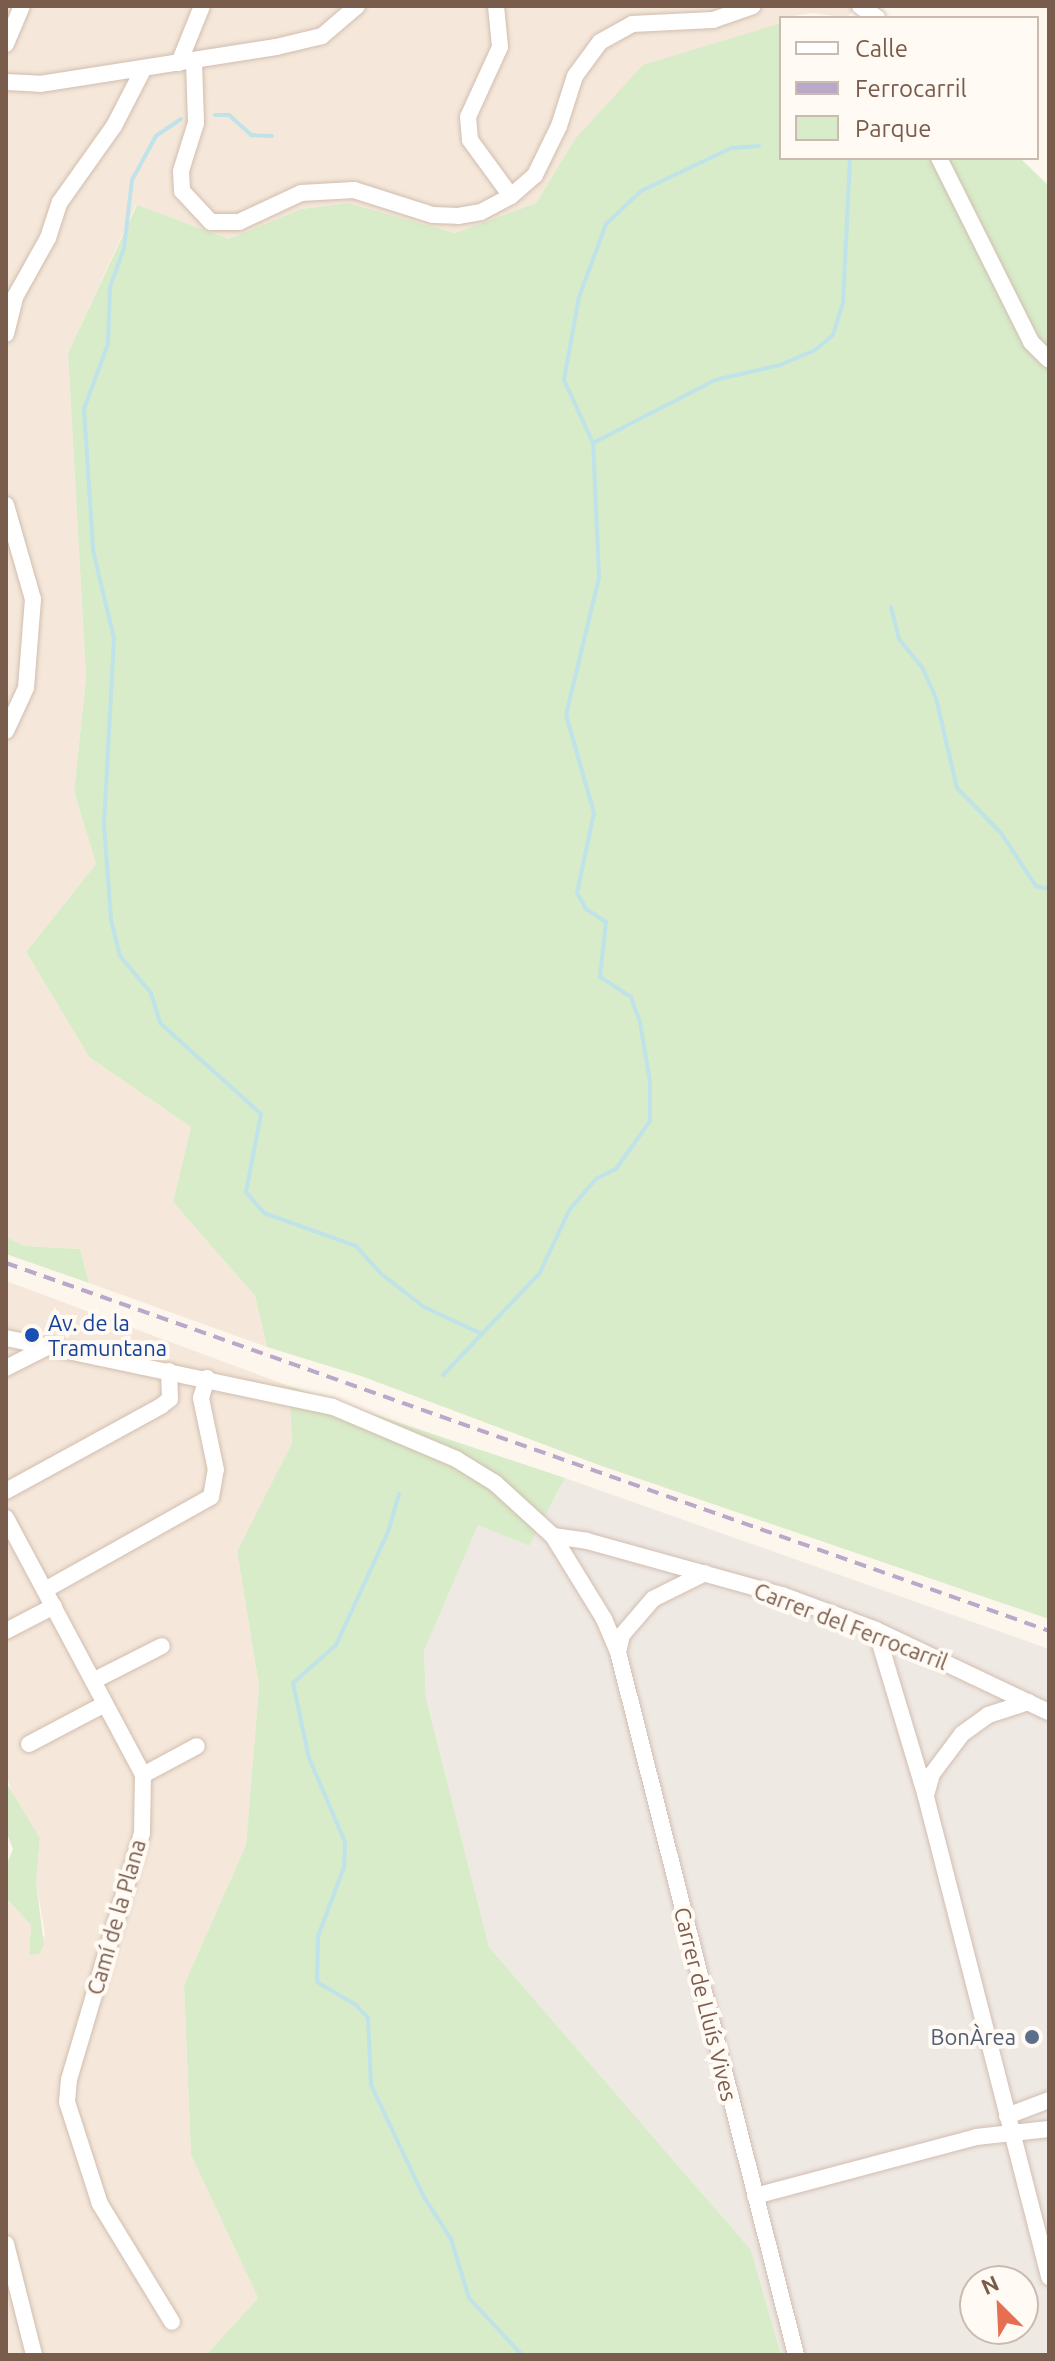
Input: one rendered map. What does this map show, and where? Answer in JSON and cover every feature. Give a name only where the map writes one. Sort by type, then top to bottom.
[{"type":"street","points":[[202,6],[187,63],[196,123],[181,171],[182,191],[211,222],[239,222],[301,193],[354,190],[433,215],[458,216],[481,212],[511,196],[535,175],[559,126],[575,76],[600,42],[632,24],[713,20],[753,6]]},
{"type":"street","points":[[6,82],[40,84],[187,63],[322,36],[357,6]]},
{"type":"street","points":[[496,6],[500,47],[468,117],[470,140],[511,196]]},
{"type":"street","points":[[6,44],[15,10]]},
{"type":"street","points":[[6,334],[15,297],[44,246],[60,202],[114,126],[144,68]]},
{"type":"street","points":[[940,160],[1027,334],[1049,360]]},
{"type":"street","points":[[6,505],[33,599],[26,688],[6,731]]},
{"type":"street","points":[[6,1338],[333,1407],[410,1437],[495,1483],[553,1536]]},
{"type":"street","points":[[6,1352],[6,1365],[47,1347]]},
{"type":"street","points":[[169,1371],[170,1399]]},
{"type":"street","points":[[45,1590],[211,1497],[216,1470],[201,1398],[207,1378]]},
{"type":"street","points":[[6,1491],[170,1399],[201,1398]]},
{"type":"street","name":"Camí de la Plana","points":[[6,1518],[143,1775],[142,1833],[69,2079],[67,2102],[100,2204],[172,2322]]},
{"type":"street","name":"Carrer del Ferrocarril","points":[[553,1536],[782,1595],[876,1630],[1049,1712]]},
{"type":"street","name":"Carrer de Lluís Vives","points":[[553,1536],[604,1619],[618,1652],[796,2355]]},
{"type":"street","points":[[618,1652],[622,1635],[653,1599],[705,1573]]},
{"type":"street","points":[[6,1631],[54,1606]]},
{"type":"street","points":[[876,1630],[926,1797],[1049,2277]]},
{"type":"street","points":[[93,1681],[162,1646]]},
{"type":"street","points":[[889,1670],[895,1651],[911,1646]]},
{"type":"street","points":[[926,1797],[932,1774],[962,1734],[988,1715],[1029,1702]]},
{"type":"street","points":[[29,1744],[105,1704]]},
{"type":"street","points":[[143,1775],[197,1746]]},
{"type":"street","points":[[755,2196],[1009,2123],[1049,2100]]},
{"type":"street","points":[[1009,2123],[1049,2129]]},
{"type":"street","points":[[6,2244],[24,2328],[34,2355]]},
{"type":"street","points":[[6,2328],[24,2328]]},
{"type":"shaded area","points":[[6,6],[856,6],[848,16],[813,13],[779,16],[779,24],[751,33],[575,139],[536,203],[455,233],[348,203],[301,209],[229,239],[136,205],[68,353],[86,678],[74,791],[96,864],[26,952],[89,1057],[191,1127],[173,1202],[255,1296],[267,1347],[89,1283],[80,1249],[25,1246],[6,1237]]},
{"type":"shaded area","points":[[6,1281],[289,1386],[292,1443],[237,1551],[259,1686],[246,1845],[184,1985],[191,2155],[258,2298],[206,2355],[6,2355],[6,1898],[31,1925],[29,1955],[45,1935],[36,1881],[40,1838],[12,1794],[6,1773]]},
{"type":"shaded area","points":[[565,1478],[1049,1649],[1049,2355],[781,2355],[751,2250],[489,1947],[426,1698],[424,1651],[478,1524],[529,1546]]},
{"type":"green space","points":[[779,24],[779,160],[1022,160],[1049,186],[1049,1619],[599,1465],[361,1376],[267,1347],[255,1296],[173,1202],[191,1127],[89,1057],[26,952],[96,864],[74,791],[86,678],[68,353],[137,205],[229,239],[301,209],[348,203],[455,233],[536,203],[575,139],[643,65]]},
{"type":"green space","points":[[6,1237],[25,1246],[80,1249],[89,1283],[6,1254]]},
{"type":"green space","points":[[289,1386],[565,1478],[529,1546],[478,1525],[424,1651],[426,1698],[489,1947],[751,2250],[781,2355],[206,2355],[258,2298],[191,2155],[184,1985],[246,1845],[259,1686],[237,1551],[292,1443]]},
{"type":"green space","points":[[6,1744],[7,1784],[40,1838],[36,1882],[44,1945],[39,1954],[29,1955],[31,1925],[6,1898],[6,1866],[13,1849],[6,1831]]},
{"type":"waterway","points":[[215,115],[229,115],[251,135],[272,136]]},
{"type":"waterway","points":[[181,119],[156,136],[132,180],[124,248],[110,287],[108,344],[84,409],[93,550],[114,639],[104,824],[111,920],[120,956],[151,993],[160,1023],[261,1114],[246,1192],[264,1213],[356,1246],[380,1273],[424,1307],[480,1333]]},
{"type":"waterway","points":[[593,443],[564,380],[579,297],[606,224],[641,191],[731,148],[759,146]]},
{"type":"waterway","points":[[443,1375],[539,1274],[570,1209],[596,1179],[616,1169],[650,1121],[650,1082],[640,1022],[631,997],[600,977],[606,922],[586,909],[577,893],[594,813],[566,715],[599,578],[593,443],[715,380],[780,365],[815,350],[833,335],[843,302],[850,160]]},
{"type":"waterway","points":[[891,607],[899,639],[923,669],[936,698],[957,788],[1001,833],[1036,886],[1049,889]]},
{"type":"waterway","points":[[399,1494],[388,1532],[336,1645],[293,1683],[309,1758],[345,1842],[344,1867],[318,1936],[317,1982],[356,2005],[368,2018],[371,2085],[424,2197],[451,2239],[469,2298],[522,2355]]},
{"type":"railway","points":[[6,1263],[1049,1631]]},
{"type":"place","name":"Av. de la Tramuntana","points":[[32,1335]]},
{"type":"place","name":"BonÀrea","points":[[1032,2037]]}]
